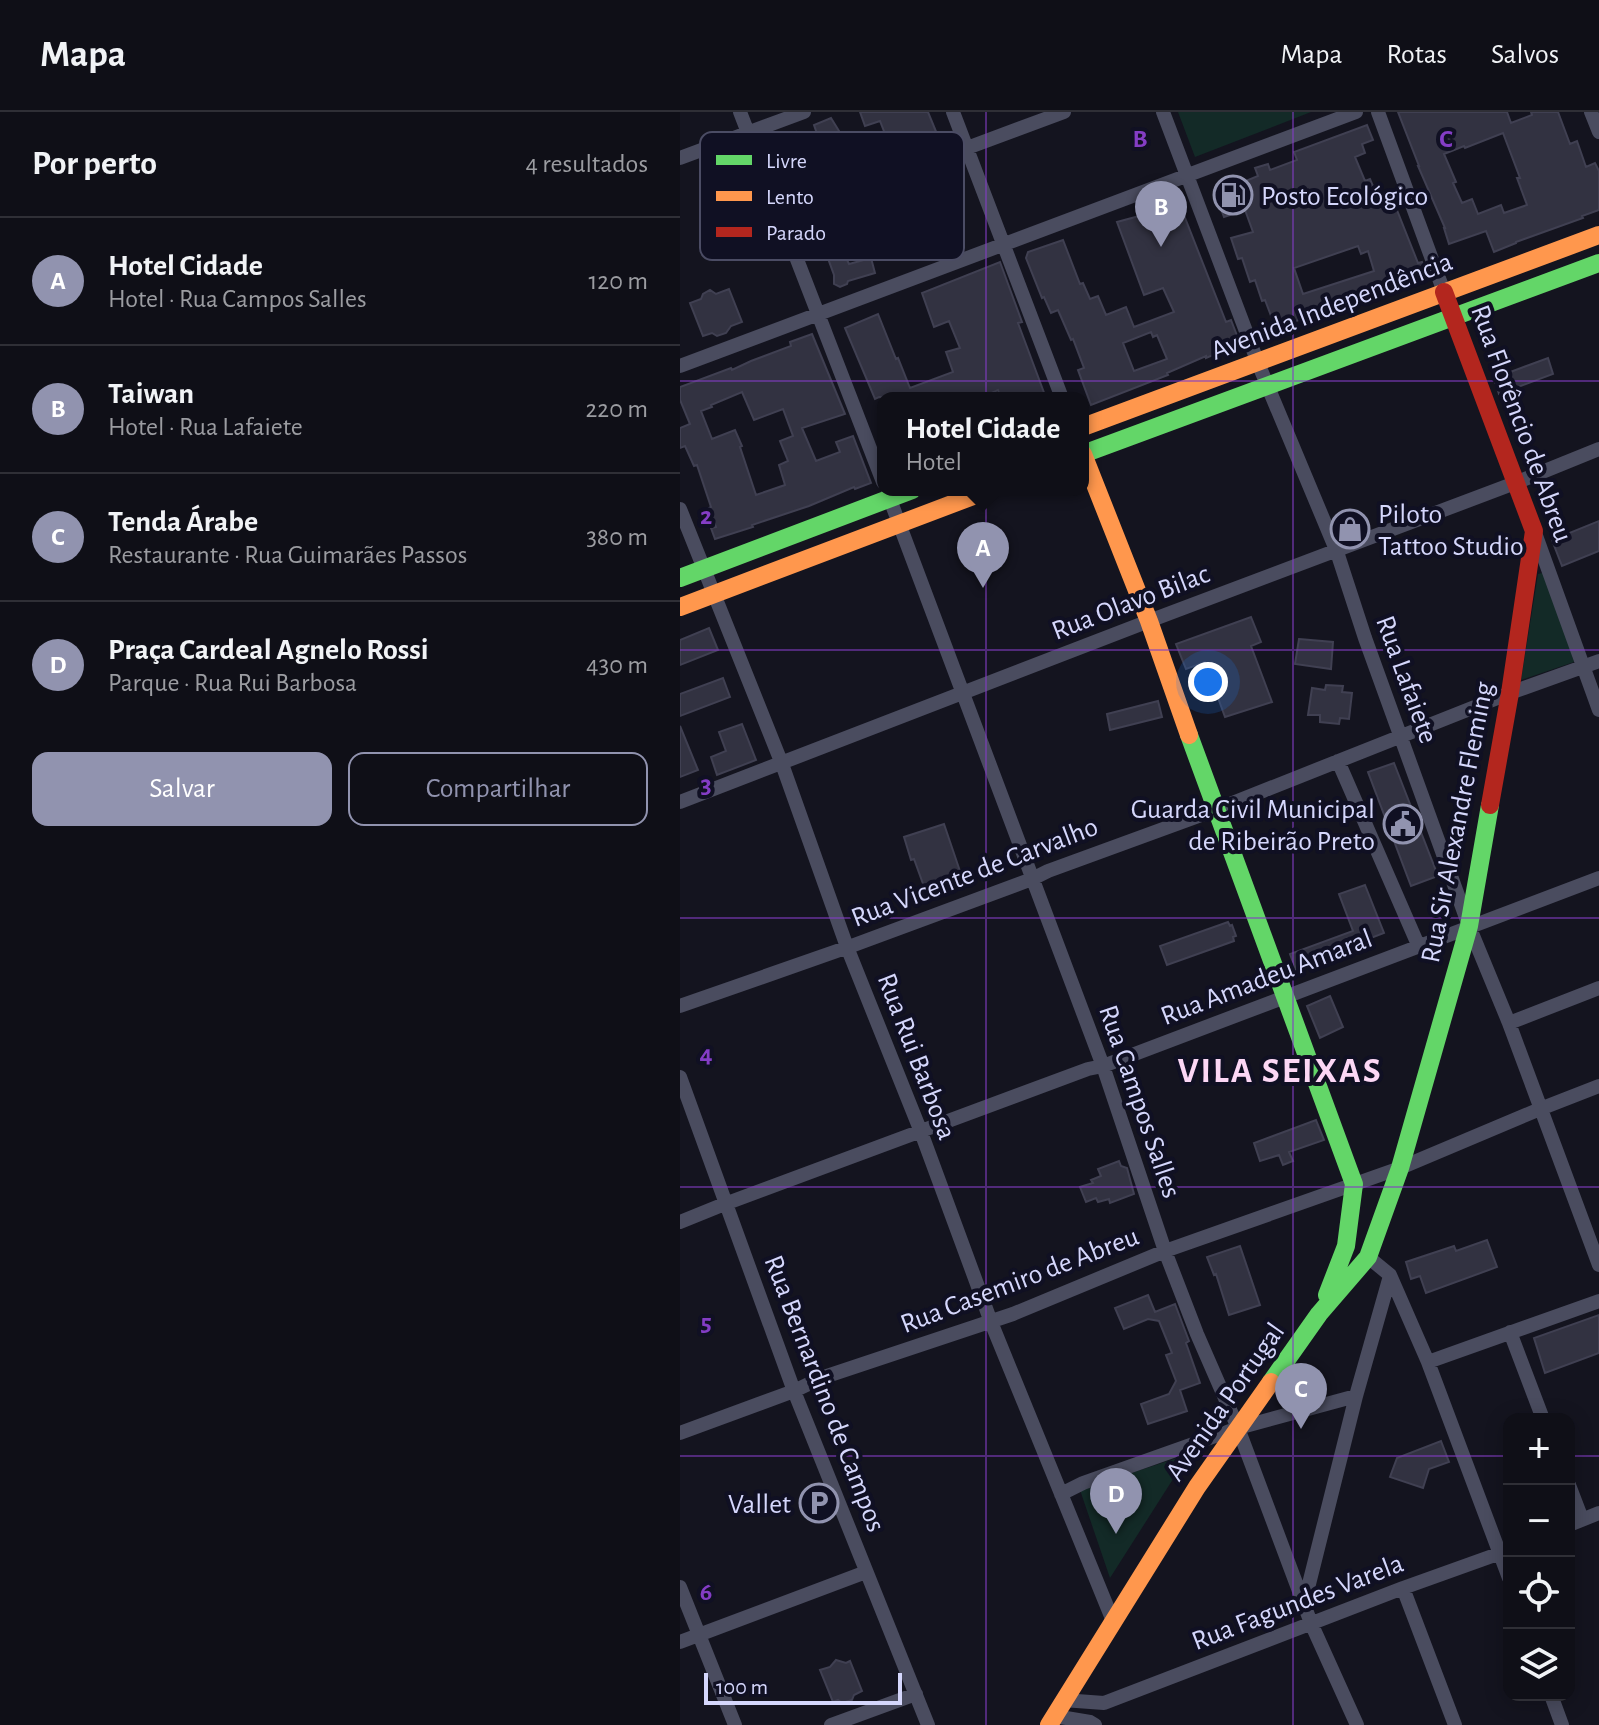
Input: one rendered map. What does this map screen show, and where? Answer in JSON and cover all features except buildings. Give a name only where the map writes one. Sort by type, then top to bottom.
[{"type":"main road","name":"Avenida Independência","points":[[1089,425],[1599,235]]},
{"type":"main road","name":"Avenida Independência","points":[[1089,452],[1599,263]]},
{"type":"main road","name":"Rua Florêncio de Abreu","points":[[1444,292],[1534,531]]},
{"type":"main road","points":[[1089,469],[1149,621],[1215,810],[1354,1184]]},
{"type":"main road","points":[[680,578],[877,494]]},
{"type":"main road","points":[[680,607],[974,496]]},
{"type":"main road","name":"Rua Sir Alexandre Fleming","points":[[1368,1257],[1400,1168],[1469,926],[1510,693],[1534,531]]},
{"type":"main road","name":"Avenida Portugal","points":[[1319,1314],[1346,1246],[1354,1184]]},
{"type":"main road","points":[[1346,1246],[1368,1257]]},
{"type":"main road","name":"Avenida Portugal","points":[[1055,1714],[1197,1487],[1319,1314],[1368,1257]]},
{"type":"street","name":"Rua Campos Salles","points":[[740,112],[749,132]]},
{"type":"street","points":[[752,132],[804,112]]},
{"type":"street","points":[[953,112],[961,132]]},
{"type":"street","points":[[967,148],[1064,112]]},
{"type":"street","name":"Rua Lafaiete","points":[[1163,112],[1258,363],[1337,552],[1469,926],[1509,1023],[1599,1265]]},
{"type":"street","points":[[964,259],[1356,112]]},
{"type":"street","name":"Rua Florêncio de Abreu","points":[[1378,112],[1444,292]]},
{"type":"street","points":[[1591,112],[1599,132]]},
{"type":"street","points":[[964,140],[1060,392]]},
{"type":"street","points":[[680,158],[700,151]]},
{"type":"street","name":"Rua Campos Salles","points":[[798,260],[877,466]]},
{"type":"street","points":[[680,366],[962,260]]},
{"type":"street","name":"Rua Olavo Bilac","points":[[680,802],[1599,449]]},
{"type":"street","name":"Rua Campos Salles","points":[[888,496],[1103,1066],[1165,1251],[1238,1428],[1311,1623],[1357,1725]]},
{"type":"street","name":"Rua Rui Barbosa","points":[[680,509],[782,764],[847,947],[921,1132],[991,1322],[1113,1621]]},
{"type":"street","name":"Rua Florêncio de Abreu","points":[[1534,531],[1599,710]]},
{"type":"street","name":"Rua Vicente de Carvalho","points":[[680,1006],[1032,879],[1599,661]]},
{"type":"street","points":[[1338,761],[1419,947]]},
{"type":"street","name":"Rua Amadeu Amaral","points":[[680,1222],[1599,878]]},
{"type":"street","points":[[1509,1023],[1599,988]]},
{"type":"street","name":"Rua Bernardino de Campos","points":[[680,1077],[794,1391],[928,1725]]},
{"type":"street","name":"Rua Casemiro de Abreu","points":[[680,1433],[821,1378],[991,1322],[1165,1251],[1400,1168],[1599,1086]]},
{"type":"street","points":[[1368,1257],[1390,1275],[1503,1550]]},
{"type":"street","points":[[1304,1605],[1390,1275]]},
{"type":"street","points":[[1428,1362],[1599,1301]]},
{"type":"street","points":[[1510,1332],[1541,1413]]},
{"type":"street","points":[[1061,1494],[1083,1483],[1238,1428],[1356,1396]]},
{"type":"street","points":[[1576,1522],[1599,1513]]},
{"type":"street","name":"Rua Fagundes Varela","points":[[1055,1714],[1104,1703],[1503,1552]]},
{"type":"street","points":[[680,1642],[866,1572]]},
{"type":"street","points":[[680,1587],[735,1725]]},
{"type":"street","points":[[1403,1588],[1455,1725]]},
{"type":"street","points":[[831,1725],[916,1694]]},
{"type":"street","points":[[1553,1701],[1562,1725]]},
{"type":"street","points":[[1055,1714],[1093,1724],[1104,1703]]},
{"type":"green space","points":[[1178,112],[1311,112],[1195,157]]},
{"type":"green space","points":[[1546,572],[1574,662],[1521,680],[1538,574]]},
{"type":"green space","points":[[1189,1454],[1110,1578],[1080,1490]]},
{"type":"traffic: fast","points":[[1089,452],[1599,263]]},
{"type":"traffic: fast","points":[[680,578],[896,496]]},
{"type":"traffic: fast","points":[[1189,735],[1354,1184],[1346,1246],[1327,1295]]},
{"type":"traffic: fast","points":[[1271,1382],[1319,1314],[1368,1257],[1400,1168],[1469,926],[1490,805]]},
{"type":"traffic: slow","points":[[1089,425],[1599,235]]},
{"type":"traffic: slow","points":[[1089,469],[1149,621],[1189,735]]},
{"type":"traffic: slow","points":[[680,607],[973,496]]},
{"type":"traffic: slow","points":[[1049,1725],[1197,1487],[1271,1382]]},
{"type":"traffic: jam","points":[[1444,292],[1534,531],[1490,805]]},
{"type":"place","name":"Posto Ecológico","points":[[1233,195]]},
{"type":"place","name":"Taiwan","points":[[1161,247]]},
{"type":"place","name":"Piloto Tattoo Studio","points":[[1350,529]]},
{"type":"place","name":"Hotel Cidade","points":[[983,588]]},
{"type":"place","name":"Guarda Civil Municipal de Ribeirão Preto","points":[[1403,824]]},
{"type":"place","name":"Tenda Árabe","points":[[1301,1429]]},
{"type":"place","name":"Vallet","points":[[819,1503]]},
{"type":"place","name":"Praça Cardeal Agnelo Rossi","points":[[1116,1534]]},
{"type":"district","name":"VILA SEIXAS","points":[[1280,1069]]}]
